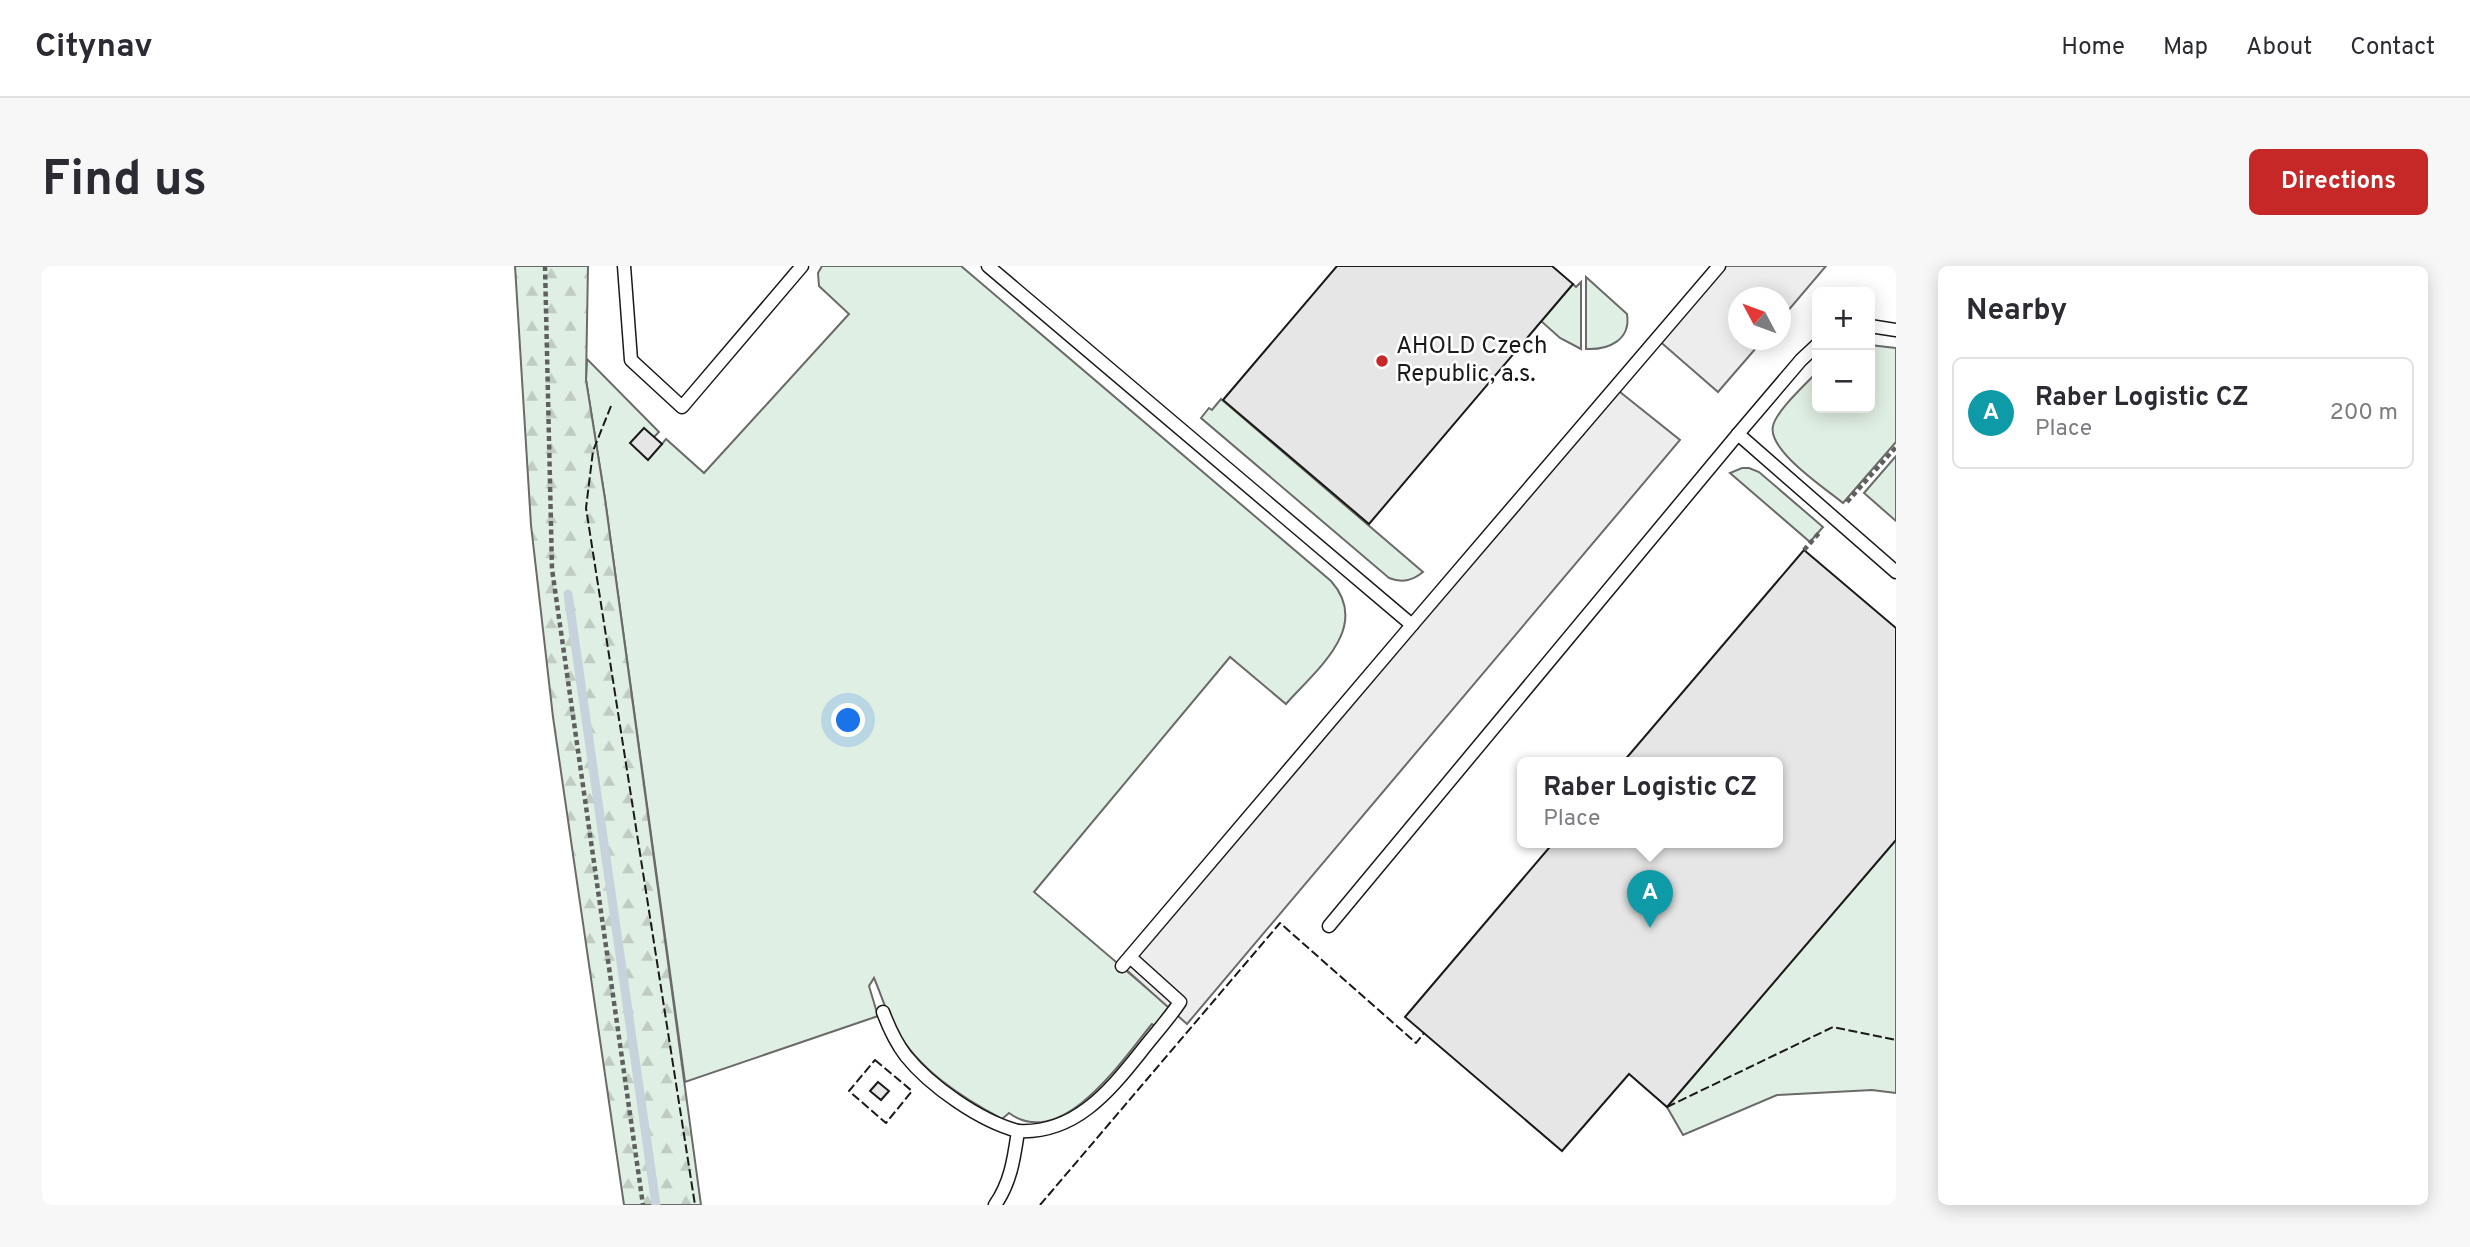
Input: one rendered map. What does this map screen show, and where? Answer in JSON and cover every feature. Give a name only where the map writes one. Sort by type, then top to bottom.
[{"type":"lane","points":[[624,266],[631,360],[682,407],[802,266]]},
{"type":"lane","points":[[988,266],[1412,625]]},
{"type":"lane","points":[[883,1012],[898,1044],[914,1066],[996,1124],[1018,1131],[1039,1131],[1072,1119],[1099,1101],[1180,1002],[1126,962],[1719,266]]},
{"type":"lane","points":[[1875,327],[1896,330]]},
{"type":"lane","points":[[1329,926],[1738,434],[1812,350]]},
{"type":"lane","points":[[1738,434],[1896,572]]},
{"type":"lane","points":[[995,1205],[1010,1176],[1018,1131]]},
{"type":"path","points":[[545,266],[552,569],[643,1205]]},
{"type":"path","points":[[1804,550],[1896,447]]},
{"type":"green space","points":[[515,266],[588,266],[586,380],[605,499],[701,1205],[624,1205],[553,717],[531,525]]},
{"type":"green space","points":[[822,266],[961,266],[1331,581],[1342,598],[1345,615],[1343,631],[1335,647],[1286,704],[1230,657],[1034,892],[1170,1008],[1155,1026],[1152,1024],[1090,1096],[1070,1111],[1050,1120],[1029,1122],[1009,1113],[1002,1119],[942,1081],[905,1043],[892,1022],[874,978],[869,986],[878,1016],[685,1082],[605,499],[586,380],[587,359],[659,432],[654,437],[662,444],[666,439],[704,473],[849,314],[819,286],[818,273]]},
{"type":"green space","points":[[1586,277],[1627,314],[1626,331],[1622,337],[1603,348],[1586,349]]},
{"type":"green space","points":[[1581,282],[1581,349],[1560,338],[1541,321],[1573,284],[1576,287]]},
{"type":"green space","points":[[1875,346],[1896,348],[1896,442],[1843,503],[1799,468],[1779,446],[1773,426],[1785,405],[1812,377],[1812,413],[1875,413]]},
{"type":"green space","points":[[1221,399],[1423,572],[1407,580],[1389,578],[1201,418]]},
{"type":"green space","points":[[1896,456],[1896,521],[1864,493]]},
{"type":"green space","points":[[1742,468],[1759,472],[1823,527],[1810,542],[1730,473]]},
{"type":"green space","points":[[1896,840],[1896,1093],[1872,1090],[1777,1095],[1683,1135],[1667,1107]]},
{"type":"shaded area","points":[[1719,266],[1826,266],[1791,307],[1791,287],[1728,287],[1728,350],[1754,350],[1718,392],[1657,339]]},
{"type":"shaded area","points":[[1615,388],[1680,440],[1187,1024],[1122,966]]},
{"type":"building","name":"AHOLD Czech Republic, a.s.","points":[[1337,266],[1552,266],[1573,284],[1369,524],[1223,400]]},
{"type":"building","points":[[644,428],[662,444],[648,460],[630,443]]},
{"type":"building","points":[[1804,550],[1896,628],[1896,840],[1667,1107],[1629,1074],[1562,1151],[1405,1017],[1549,848],[1783,848],[1783,757],[1627,757]]},
{"type":"building","points":[[878,1082],[889,1091],[881,1100],[870,1091]]},
{"type":"waterway","points":[[568,594],[656,1205]]},
{"type":"fence","points":[[611,406],[593,451],[586,508],[695,1205]]},
{"type":"fence","points":[[1040,1205],[1280,923],[1416,1043],[1424,1033]]},
{"type":"fence","points":[[1667,1107],[1833,1027],[1896,1040]]},
{"type":"fence","points":[[875,1060],[912,1091],[886,1123],[849,1091],[875,1060]]},
{"type":"place","name":"AHOLD Czech Republic, a.s.","points":[[1382,361]]},
{"type":"place","name":"Raber Logistic CZ","points":[[1650,928]]}]
